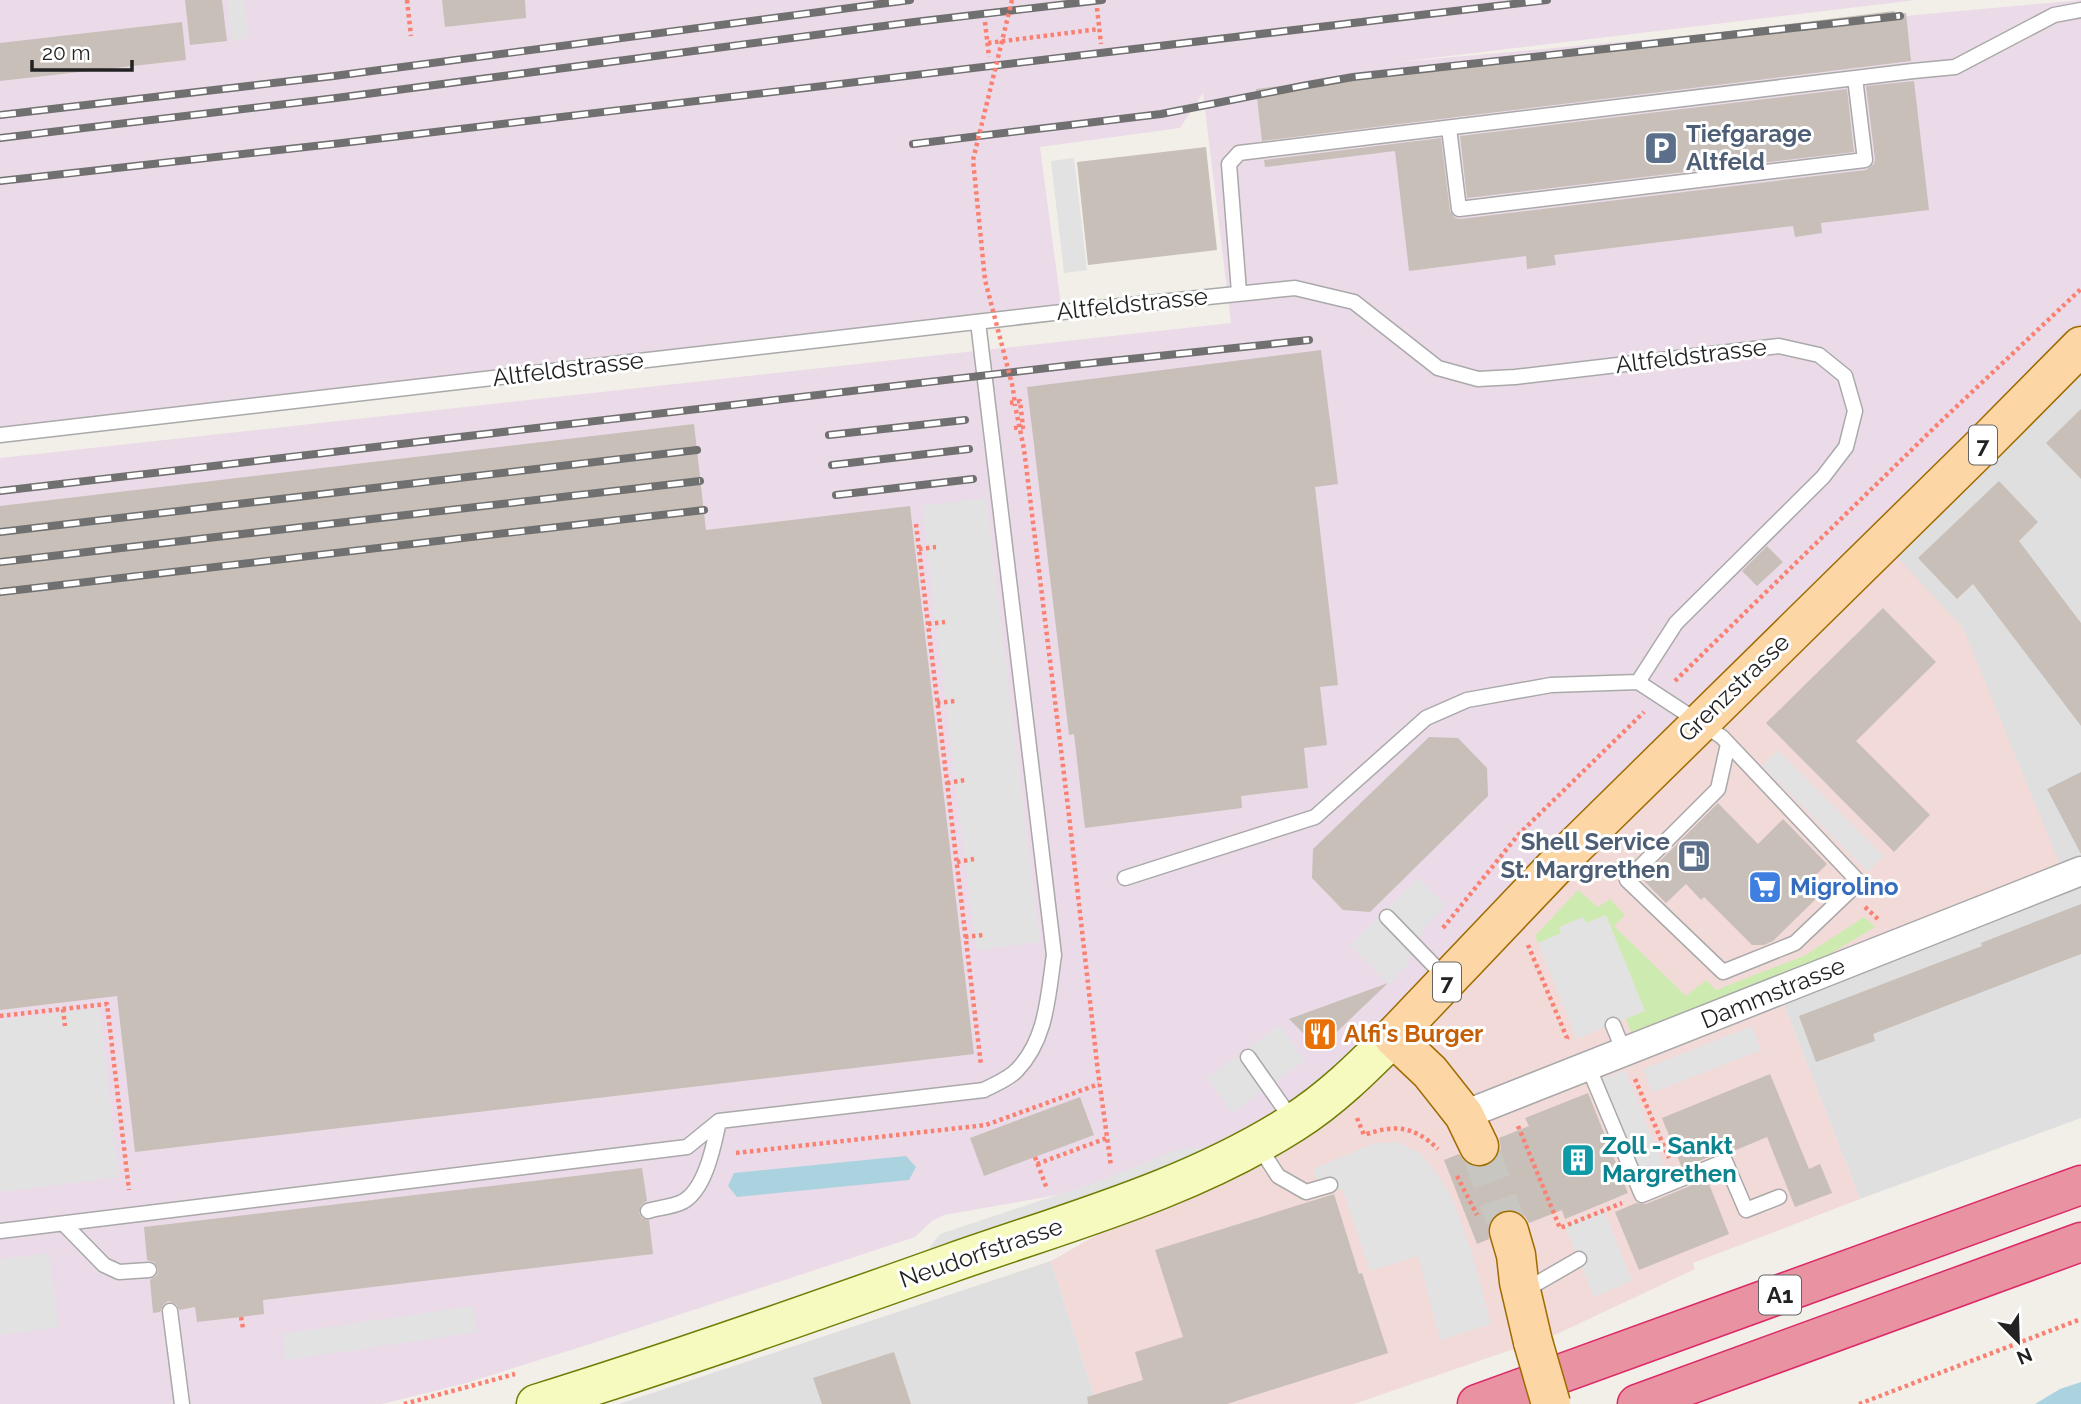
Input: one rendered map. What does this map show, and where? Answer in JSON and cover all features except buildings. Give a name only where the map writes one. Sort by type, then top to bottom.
[{"type":"highway","name":"A1","points":[[1477,1404],[2081,1185]]},
{"type":"highway","name":"A1","points":[[1637,1404],[2081,1242]]},
{"type":"main road","name":"Grenzstrasse","points":[[1393,1037],[1436,967],[1713,733],[1985,443],[2081,346]]},
{"type":"main road","name":"Neudorfstrasse","points":[[527,1389],[747,1336],[1145,1196],[1212,1168],[1294,1123],[1339,1090],[1393,1037]]},
{"type":"main road","points":[[1393,1037],[1430,1072],[1466,1144]]},
{"type":"main road","points":[[1495,1226],[1516,1255],[1521,1292],[1551,1404]]},
{"type":"street","name":"Dammstrasse","points":[[1466,1144],[1506,1098],[2081,871]]},
{"type":"lane","points":[[1239,292],[1229,164],[1239,153],[1955,67],[2054,15],[2081,10]]},
{"type":"lane","points":[[1449,128],[1458,209],[1865,160],[1856,78]]},
{"type":"lane","name":"Altfeldstrasse","points":[[0,436],[1239,292],[1295,288],[1354,302],[1438,368],[1478,379],[1779,346],[1819,355],[1845,376],[1855,411],[1846,447],[1824,477],[1676,622],[1638,682]]},
{"type":"lane","points":[[0,1231],[687,1147],[719,1121],[984,1090],[1016,1072],[1033,1049],[1043,1027],[1054,955],[978,322]]},
{"type":"lane","points":[[1125,878],[1315,817],[1426,718],[1467,700],[1551,685],[1638,682],[1713,733],[1859,882],[1795,943],[1723,972],[1627,880],[1718,789],[1713,733]]},
{"type":"lane","points":[[1387,917],[1436,967]]},
{"type":"lane","points":[[1613,1026],[1624,1052]]},
{"type":"lane","points":[[1248,1057],[1294,1123]]},
{"type":"lane","points":[[1588,1066],[1642,1195],[1725,1161],[1746,1210],[1779,1196]]},
{"type":"lane","points":[[648,1211],[682,1203],[696,1189],[712,1156],[719,1121]]},
{"type":"lane","points":[[1257,1144],[1278,1176],[1306,1192],[1330,1185]]},
{"type":"lane","points":[[64,1223],[104,1265],[119,1272],[149,1270]]},
{"type":"lane","points":[[1521,1292],[1579,1259]]},
{"type":"lane","points":[[170,1311],[182,1404]]},
{"type":"path","points":[[407,0],[411,36]]},
{"type":"path","points":[[1012,0],[973,160],[985,280],[1013,388],[1024,449],[1111,1166]]},
{"type":"path","points":[[1097,8],[1101,44]]},
{"type":"path","points":[[985,22],[989,57]]},
{"type":"path","points":[[988,43],[1099,29]]},
{"type":"path","points":[[1436,967],[1518,835],[1926,436],[2081,289]]},
{"type":"path","points":[[916,524],[986,1125]]},
{"type":"path","points":[[919,549],[936,547]]},
{"type":"path","points":[[928,624],[945,622]]},
{"type":"path","points":[[937,703],[955,701]]},
{"type":"path","points":[[947,783],[965,780]]},
{"type":"path","points":[[957,862],[974,859]]},
{"type":"path","points":[[965,937],[983,935]]},
{"type":"path","points":[[1527,942],[1567,1038],[1539,1086]]},
{"type":"path","points":[[0,1016],[107,1004],[129,1191]]},
{"type":"path","points":[[63,1009],[65,1026]]},
{"type":"path","points":[[1624,1052],[1678,1180]]},
{"type":"path","points":[[1000,1121],[1099,1084]]},
{"type":"path","points":[[1506,1098],[1560,1228],[1642,1195]]},
{"type":"path","points":[[1364,1135],[1387,1128],[1402,1128],[1426,1137],[1439,1149]]},
{"type":"path","points":[[1037,1164],[1107,1138]]},
{"type":"path","points":[[1466,1144],[1472,1201],[1495,1226]]},
{"type":"path","points":[[1035,1157],[1047,1189],[1059,1185]]},
{"type":"path","points":[[1101,1170],[1124,1161]]},
{"type":"path","points":[[241,1317],[243,1328]]},
{"type":"path","points":[[1859,1404],[2081,1319]]},
{"type":"path","points":[[404,1404],[527,1389]]},
{"type":"shaded area","points":[[0,0],[1916,0],[1399,62],[2081,0],[2081,346],[1393,1037],[1212,1168],[944,1215],[932,1221],[915,1237],[463,1384],[382,1404],[0,1404],[0,458],[1231,323],[1203,93],[1180,128],[1040,147],[1062,312],[0,435]]},
{"type":"shaded area","points":[[227,0],[244,0],[248,38],[232,40]]},
{"type":"shaded area","points":[[1074,158],[1087,270],[1064,273],[1051,161]]},
{"type":"shaded area","points":[[2081,346],[2081,1118],[1860,1199],[1778,990],[1883,542]]},
{"type":"shaded area","points":[[986,498],[1040,942],[976,950],[922,506]]},
{"type":"shaded area","points":[[1883,542],[1963,628],[2065,877],[1778,990],[1860,1199],[1693,1263],[1695,1269],[1557,1334],[1354,1404],[1097,1404],[1051,1261],[1294,1123]]},
{"type":"shaded area","points":[[1778,750],[1884,856],[1868,872],[1762,766]]},
{"type":"shaded area","points":[[1418,878],[1446,906],[1425,927],[1407,965],[1389,985],[1350,945]]},
{"type":"shaded area","points":[[1606,915],[1645,1011],[1577,1039],[1538,943],[1561,933],[1559,927],[1583,917],[1586,923]]},
{"type":"shaded area","points":[[99,1008],[119,1177],[0,1192],[0,1020]]},
{"type":"shaded area","points":[[1280,1025],[1305,1060],[1232,1113],[1207,1078]]},
{"type":"shaded area","points":[[1752,1026],[1761,1050],[1652,1093],[1643,1069]]},
{"type":"shaded area","points":[[1625,1070],[1663,1164],[1640,1174],[1602,1079]]},
{"type":"shaded area","points":[[1397,1142],[1420,1153],[1452,1198],[1473,1256],[1491,1324],[1440,1340],[1418,1256],[1370,1271],[1343,1191],[1316,1178],[1313,1169],[1374,1143]]},
{"type":"shaded area","points":[[1209,1147],[1106,1192],[927,1251],[940,1234],[1102,1180],[1169,1153]]},
{"type":"shaded area","points":[[1604,1210],[1632,1281],[1594,1297],[1565,1226]]},
{"type":"shaded area","points":[[49,1253],[58,1327],[0,1335],[0,1260]]},
{"type":"shaded area","points":[[1051,1261],[1097,1404],[619,1404]]},
{"type":"shaded area","points":[[473,1306],[477,1332],[286,1360],[282,1334]]},
{"type":"green space","points":[[1578,890],[1598,907],[1610,899],[1625,915],[1614,926],[1686,996],[1706,980],[1716,990],[1806,955],[1864,917],[1875,927],[1813,964],[1689,1013],[1631,1032],[1626,1019],[1645,1010],[1583,918],[1560,927],[1562,933],[1538,943],[1535,936]]},
{"type":"water","points":[[906,1156],[916,1167],[909,1180],[737,1197],[728,1186],[734,1173]]},
{"type":"water","points":[[2081,1382],[2081,1404],[2035,1404],[2060,1389]]},
{"type":"tunnel","points":[[1479,1146],[1509,1231]]},
{"type":"railway","points":[[0,115],[334,76],[910,0]]},
{"type":"railway","points":[[0,138],[1102,0]]},
{"type":"railway","points":[[0,181],[1547,0]]},
{"type":"railway","points":[[913,144],[1161,114],[1353,77],[1900,16]]},
{"type":"railway","points":[[0,491],[1073,365],[1309,340]]},
{"type":"railway","points":[[829,435],[965,420]]},
{"type":"railway","points":[[832,465],[969,449]]},
{"type":"railway","points":[[0,532],[697,450]]},
{"type":"railway","points":[[836,495],[973,479]]},
{"type":"railway","points":[[0,562],[700,481]]},
{"type":"railway","points":[[0,592],[704,510]]},
{"type":"place","name":"Tiefgarage Altfeld","points":[[1661,148]]},
{"type":"place","name":"Shell Service St. Margrethen","points":[[1694,856]]},
{"type":"place","name":"Migrolino","points":[[1765,887]]},
{"type":"place","name":"Alfi's Burger","points":[[1320,1034]]},
{"type":"place","name":"Zoll - Sankt Margrethen","points":[[1578,1160]]}]
